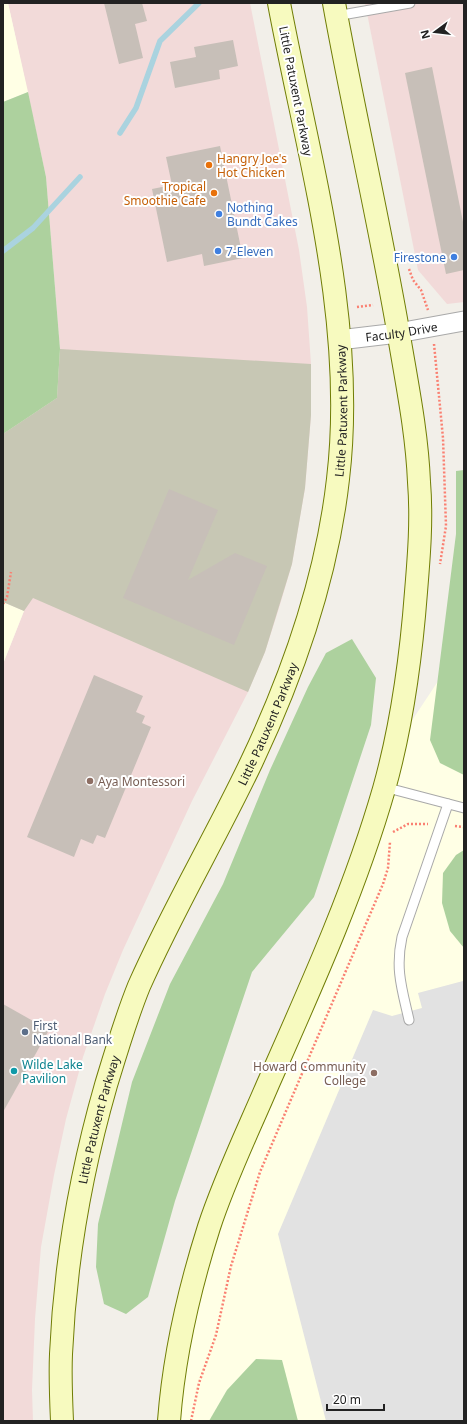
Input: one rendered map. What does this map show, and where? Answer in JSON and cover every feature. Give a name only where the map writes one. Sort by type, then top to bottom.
[{"type":"main road","name":"Little Patuxent Parkway","points":[[62,1421],[61,1354],[68,1267],[80,1191],[95,1122],[116,1050],[138,990],[159,942],[252,760],[288,678],[309,619],[327,546],[338,479],[342,414],[337,310],[327,243],[279,3]]},
{"type":"main road","points":[[169,1421],[177,1348],[189,1296],[210,1224],[232,1166],[316,975],[356,872],[384,787],[404,698],[413,627],[419,554],[419,482],[410,403],[398,333],[335,9]]},
{"type":"street","name":"Faculty Drive","points":[[339,340],[398,333],[464,321]]},
{"type":"lane","points":[[335,9],[410,3]]},
{"type":"lane","points":[[384,787],[464,808]]},
{"type":"lane","points":[[409,1020],[399,972],[398,955],[402,937],[448,804]]},
{"type":"path","points":[[356,308],[380,304]]},
{"type":"path","points":[[3,604],[6,597],[11,572]]},
{"type":"path","points":[[391,830],[391,834],[408,824],[422,824]]},
{"type":"path","points":[[456,827],[464,827]]},
{"type":"path","points":[[191,1421],[199,1383],[216,1335],[231,1266],[260,1172],[383,884],[388,868],[390,840]]},
{"type":"shaded area","points":[[3,3],[8,3],[28,92],[3,102]]},
{"type":"shaded area","points":[[8,3],[250,3],[299,250],[307,307],[311,364],[311,415],[305,488],[292,564],[265,652],[248,692],[192,801],[123,950],[105,994],[83,1057],[66,1119],[41,1247],[35,1319],[32,1390],[33,1421],[3,1421],[3,664],[24,611],[3,602],[3,434],[57,398],[60,349],[46,177]]},
{"type":"shaded area","points":[[365,3],[464,3],[464,302],[447,304],[418,270]]},
{"type":"shaded area","points":[[60,349],[311,364],[311,415],[305,488],[292,564],[265,652],[248,692],[33,598],[24,611],[3,602],[3,434],[57,398]]},
{"type":"shaded area","points":[[3,602],[24,611],[3,664]]},
{"type":"shaded area","name":"Howard Community College","points":[[464,642],[464,1421],[178,1421],[187,1347],[219,1226],[409,725]]},
{"type":"shaded area","points":[[463,981],[464,1421],[326,1421],[278,1234],[373,1010],[392,1016],[422,1008],[418,993]]},
{"type":"green space","points":[[28,92],[46,177],[60,349],[57,398],[3,434],[3,102]]},
{"type":"green space","points":[[464,470],[464,775],[440,763],[430,740],[456,534],[456,471]]},
{"type":"green space","points":[[352,639],[376,678],[371,725],[314,897],[252,972],[175,1201],[148,1297],[126,1314],[104,1304],[96,1267],[98,1224],[132,1082],[170,984],[223,884],[270,770],[308,687],[326,653]]},
{"type":"green space","points":[[464,850],[464,948],[450,931],[442,903],[443,873],[456,855]]},
{"type":"green space","points":[[256,1359],[282,1360],[298,1421],[209,1421],[227,1390]]},
{"type":"building","points":[[104,3],[142,3],[147,21],[135,24],[143,58],[119,64]]},
{"type":"building","points":[[233,40],[238,66],[219,70],[220,79],[175,88],[170,62],[196,57],[194,47]]},
{"type":"building","points":[[432,67],[464,227],[464,270],[446,274],[405,73]]},
{"type":"building","points":[[220,146],[243,258],[204,266],[202,254],[167,262],[152,189],[172,185],[166,157]]},
{"type":"building","points":[[169,489],[218,510],[188,580],[235,553],[267,566],[234,645],[123,598]]},
{"type":"building","name":"Aya Montessori","points":[[94,675],[143,696],[136,712],[145,716],[142,723],[151,727],[105,838],[97,835],[93,844],[81,839],[74,857],[27,837]]},
{"type":"building","name":"Wilde Lake Pavilion","points":[[3,1004],[49,1030],[3,1112]]},
{"type":"waterway","points":[[120,133],[136,108],[160,41],[199,3]]},
{"type":"waterway","points":[[3,251],[33,228],[80,177]]},
{"type":"place","name":"Hangry Joe's Hot Chicken","points":[[209,165]]},
{"type":"place","name":"Tropical Smoothie Cafe","points":[[214,193]]},
{"type":"place","name":"Nothing Bundt Cakes","points":[[219,214]]},
{"type":"place","name":"7-Eleven","points":[[218,251]]},
{"type":"place","name":"Firestone","points":[[454,257]]},
{"type":"place","name":"Aya Montessori","points":[[90,781]]},
{"type":"place","name":"First National Bank","points":[[25,1032]]},
{"type":"place","name":"Wilde Lake Pavilion","points":[[14,1071]]},
{"type":"place","name":"Howard Community College","points":[[374,1073]]}]
